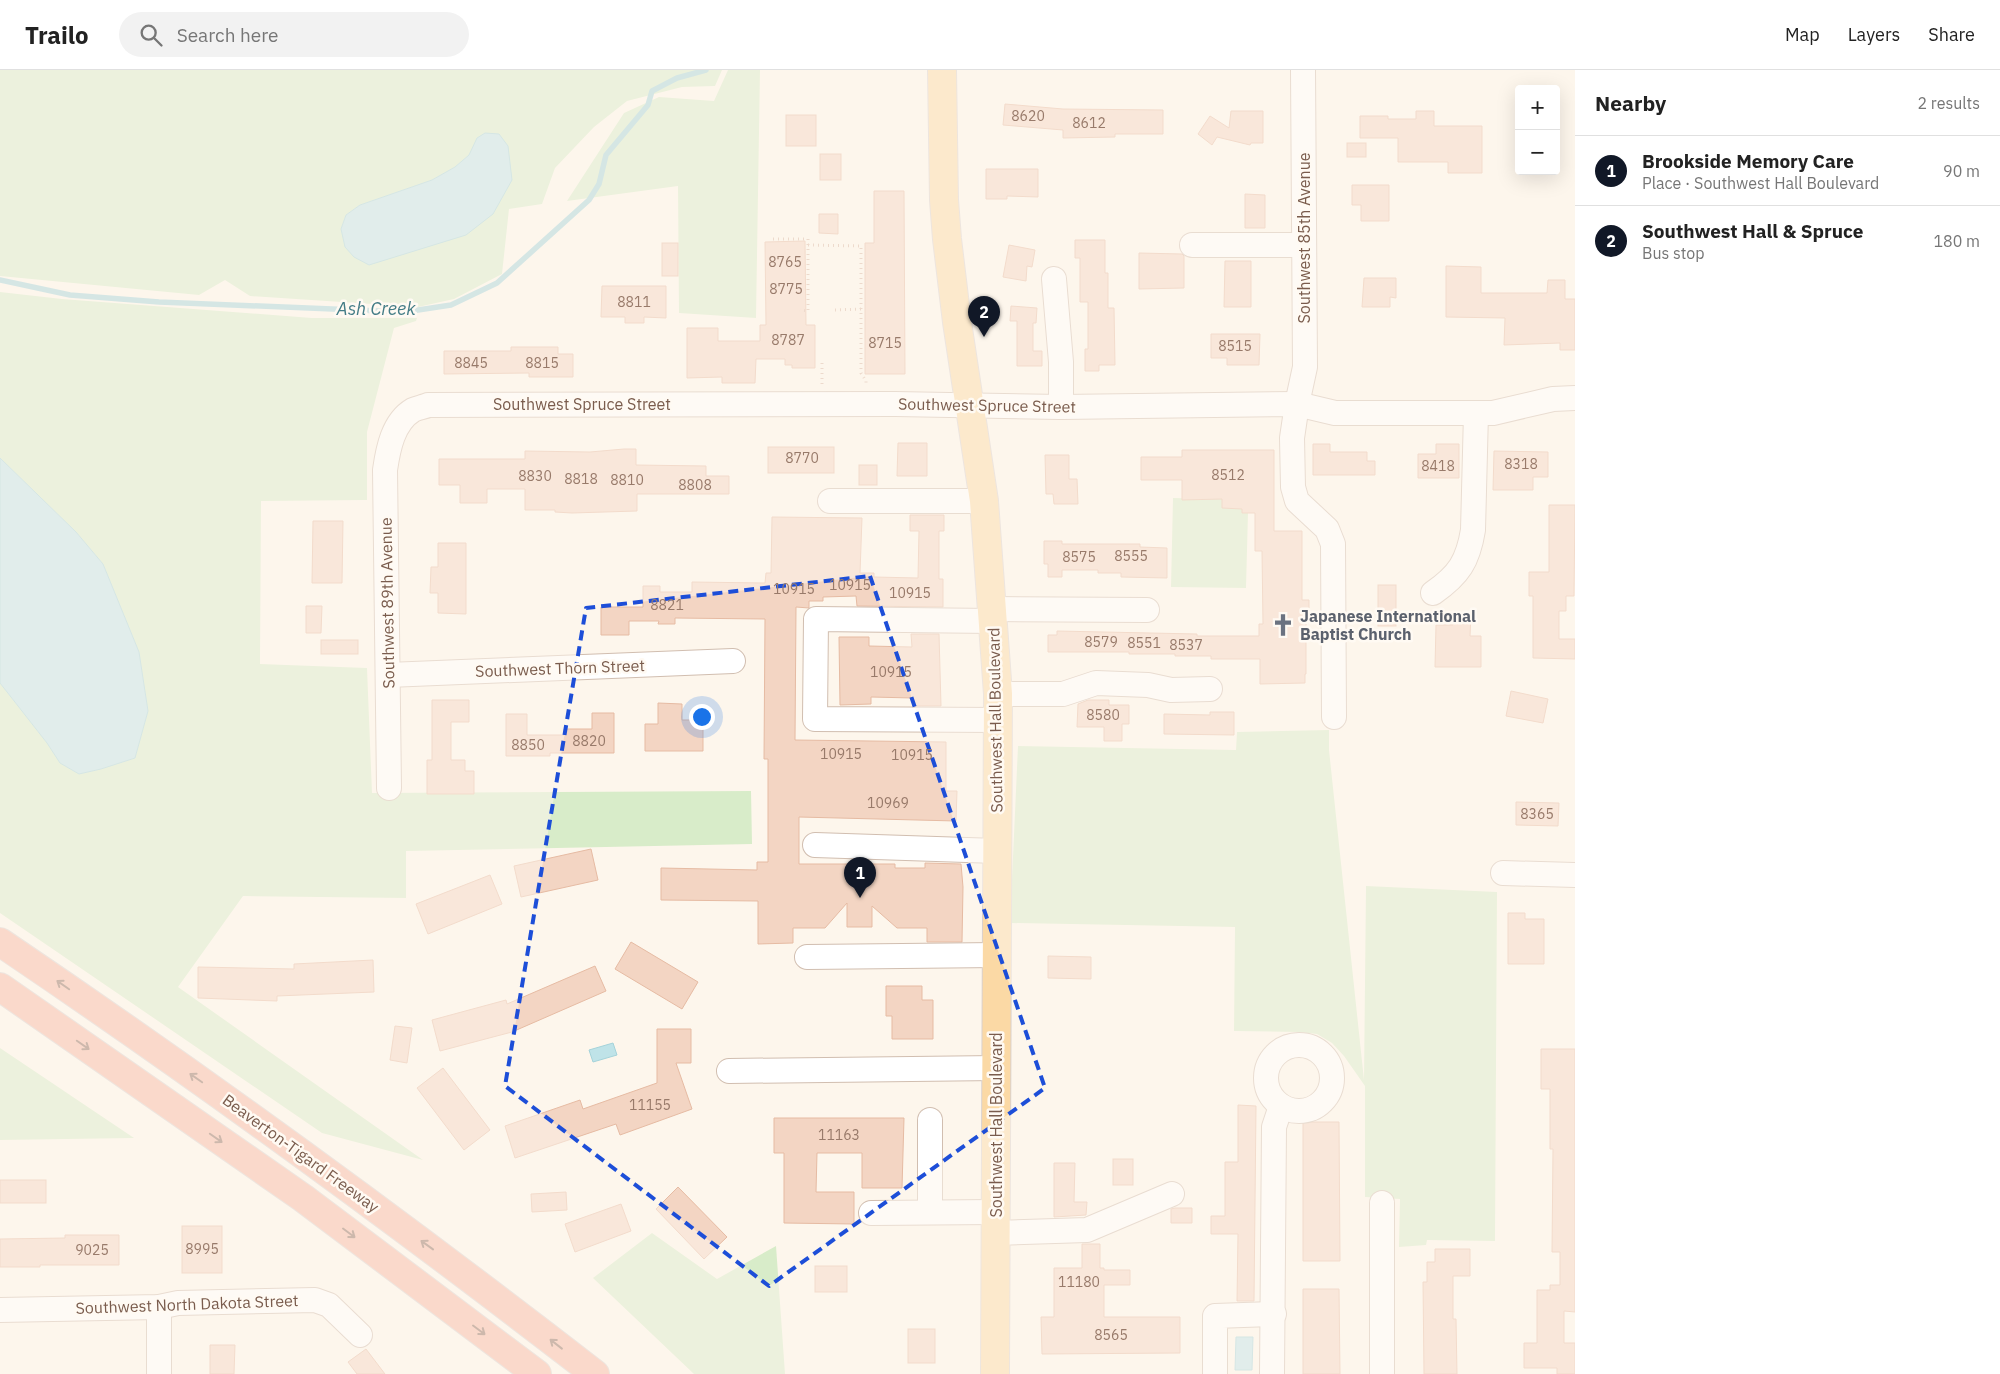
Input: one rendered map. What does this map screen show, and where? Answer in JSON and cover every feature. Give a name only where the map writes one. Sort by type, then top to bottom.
[{"type":"highway","name":"Beaverton-Tigard Freeway","points":[[0,942],[249,1115],[443,1257],[595,1374]]},
{"type":"highway","points":[[0,987],[303,1198],[537,1374]]},
{"type":"main road","name":"Southwest Hall Boulevard","points":[[942,70],[944,200],[947,239],[957,322],[984,501],[993,615],[997,707],[996,1374]]},
{"type":"street","name":"Southwest 85th Avenue","points":[[1303,70],[1305,367],[1296,404],[1292,438],[1292,487],[1296,501],[1327,529],[1333,544],[1334,717]]},
{"type":"street","points":[[1192,245],[1304,245]]},
{"type":"street","points":[[1054,279],[1061,362],[1061,406]]},
{"type":"street","name":"Southwest Spruce Street","points":[[401,421],[413,410],[428,405],[445,404],[1061,406],[1296,404],[1335,412],[1476,413],[1502,412],[1553,399],[1575,398]]},
{"type":"street","points":[[1433,593],[1452,580],[1470,548],[1473,530],[1476,413]]},
{"type":"street","name":"Southwest 89th Avenue","points":[[389,788],[390,746],[385,470],[393,436],[401,421]]},
{"type":"street","points":[[830,501],[984,501]]},
{"type":"street","points":[[1147,610],[816,619],[815,719],[997,707],[1063,694],[1096,683],[1148,685],[1171,690],[1210,689]]},
{"type":"street","name":"Southwest Thorn Street","points":[[388,676],[733,661]]},
{"type":"street","points":[[815,845],[997,851]]},
{"type":"street","points":[[1503,873],[1575,875]]},
{"type":"street","points":[[806,957],[997,955]]},
{"type":"street","points":[[729,1071],[997,1068]]},
{"type":"street","points":[[1272,1374],[1274,1314],[1274,1127],[1281,1106]]},
{"type":"street","points":[[930,1120],[930,1212]]},
{"type":"street","points":[[871,1213],[930,1212],[996,1222],[1086,1230],[1172,1194]]},
{"type":"street","points":[[1382,1203],[1382,1374]]},
{"type":"street","name":"Southwest North Dakota Street","points":[[0,1310],[159,1307],[178,1303],[315,1300],[329,1305],[360,1336]]},
{"type":"street","points":[[159,1307],[160,1374]]},
{"type":"street","points":[[1216,1374],[1215,1316],[1274,1314]]},
{"type":"path","points":[[773,239],[808,239],[808,311],[800,310]]},
{"type":"path","points":[[808,245],[861,246],[861,373],[866,381],[866,390]]},
{"type":"path","points":[[835,310],[861,309]]},
{"type":"path","points":[[822,363],[822,390]]},
{"type":"highlighted area","points":[[870,576],[1045,1088],[769,1286],[505,1086],[586,608]]},
{"type":"green space","points":[[0,70],[722,70],[715,86],[682,87],[627,101],[594,127],[555,168],[542,204],[509,209],[502,274],[454,299],[418,307],[250,296],[225,280],[199,295],[0,276]],"holes":[[[469,155],[369,265],[341,229],[346,215],[360,205],[432,180],[455,167]]]},
{"type":"green space","points":[[728,70],[760,70],[756,318],[679,313],[678,186],[567,201],[624,113],[659,97],[714,101]]},
{"type":"green space","points":[[0,292],[62,299],[312,318],[417,318],[416,321],[394,328],[367,432],[367,500],[261,501],[260,664],[367,668],[372,793],[751,791],[752,844],[406,851],[406,898],[243,896],[178,987],[423,1160],[322,1133],[0,913],[0,683],[47,743],[60,763],[79,774],[135,758],[148,711],[139,652],[103,564],[76,532],[0,458]]},
{"type":"green space","points":[[1173,498],[1222,499],[1242,509],[1242,513],[1248,513],[1246,588],[1171,587]]},
{"type":"green space","points":[[1329,730],[1329,750],[1364,1080],[1366,886],[1497,892],[1495,1241],[1427,1240],[1426,1245],[1399,1247],[1400,1199],[1365,1197],[1365,1086],[1344,1056],[1332,1043],[1317,1034],[1234,1031],[1235,927],[1010,923],[1018,746],[1236,750],[1237,732]]},
{"type":"green space","points":[[0,1048],[134,1138],[0,1140]]},
{"type":"green space","points":[[652,1233],[717,1279],[776,1246],[785,1374],[694,1374],[593,1278]]},
{"type":"water","points":[[485,133],[499,134],[508,146],[512,180],[493,214],[466,235],[369,265],[354,257],[345,247],[341,229],[346,215],[360,205],[432,180],[455,167],[469,155],[477,138]]},
{"type":"water","points":[[0,458],[76,532],[103,564],[139,652],[148,711],[135,758],[79,774],[60,763],[47,743],[0,683]]},
{"type":"water","points":[[613,1043],[617,1055],[593,1062],[589,1050]]},
{"type":"water","points":[[1236,1337],[1253,1337],[1252,1370],[1235,1370]]},
{"type":"building","points":[[1005,104],[1063,109],[1163,110],[1163,134],[1115,134],[1115,137],[1063,138],[1063,130],[1003,125]]},
{"type":"building","points":[[1231,111],[1263,111],[1263,143],[1251,143],[1250,145],[1217,137],[1212,145],[1198,134],[1210,116],[1229,128]]},
{"type":"building","points":[[1416,111],[1434,111],[1434,126],[1482,126],[1482,173],[1448,173],[1448,162],[1398,162],[1398,138],[1360,138],[1360,116],[1416,119]]},
{"type":"building","points":[[786,115],[816,115],[816,146],[786,146]]},
{"type":"building","points":[[1347,143],[1366,143],[1366,157],[1347,157]]},
{"type":"building","points":[[820,154],[841,154],[841,180],[820,180]]},
{"type":"building","points":[[986,169],[1038,169],[1038,197],[1007,196],[1007,199],[986,199]]},
{"type":"building","points":[[1352,185],[1389,185],[1389,221],[1361,221],[1361,205],[1352,205]]},
{"type":"building","points":[[874,191],[904,191],[905,374],[865,374],[865,243],[874,243]]},
{"type":"building","points":[[1245,194],[1265,195],[1265,228],[1245,228]]},
{"type":"building","points":[[819,214],[838,214],[838,234],[819,233]]},
{"type":"building","points":[[1075,240],[1105,240],[1105,273],[1108,273],[1108,308],[1114,308],[1115,365],[1099,365],[1099,371],[1085,371],[1085,349],[1088,349],[1088,302],[1080,302],[1080,258],[1075,258]]},
{"type":"building","points":[[805,241],[806,325],[815,325],[815,368],[792,368],[792,365],[785,365],[785,359],[756,359],[755,383],[722,383],[722,377],[687,378],[687,328],[718,328],[718,341],[760,341],[760,325],[766,325],[765,242]]},
{"type":"building","points":[[662,243],[678,243],[678,276],[662,276]]},
{"type":"building","points":[[1009,245],[1035,250],[1032,267],[1027,266],[1026,281],[1003,277]]},
{"type":"building","points":[[1139,253],[1182,254],[1184,256],[1184,288],[1139,289]]},
{"type":"building","points":[[1225,261],[1251,261],[1251,307],[1224,307]]},
{"type":"building","points":[[1446,266],[1481,267],[1481,293],[1547,293],[1548,280],[1565,280],[1565,299],[1575,299],[1575,350],[1560,350],[1560,343],[1504,345],[1505,318],[1446,317]]},
{"type":"building","points":[[1364,278],[1396,278],[1396,298],[1390,297],[1390,307],[1362,307]]},
{"type":"building","points":[[602,286],[666,286],[666,318],[644,317],[644,323],[625,323],[625,317],[601,317]]},
{"type":"building","points":[[1011,306],[1037,308],[1036,323],[1033,323],[1033,351],[1042,351],[1042,366],[1017,366],[1017,321],[1010,321]]},
{"type":"building","points":[[1211,334],[1260,334],[1259,365],[1227,365],[1227,358],[1211,358]]},
{"type":"building","points":[[511,347],[558,347],[558,354],[573,354],[573,377],[529,377],[529,373],[444,374],[444,351],[511,351]]},
{"type":"building","points":[[898,443],[927,443],[927,476],[897,476]]},
{"type":"building","points":[[1313,444],[1330,444],[1330,452],[1367,452],[1367,461],[1375,461],[1375,475],[1313,475]]},
{"type":"building","points":[[1436,444],[1459,444],[1459,478],[1418,478],[1418,454],[1436,454]]},
{"type":"building","points":[[768,447],[834,447],[834,473],[768,473]]},
{"type":"building","points":[[636,449],[636,465],[706,466],[706,476],[729,476],[729,494],[637,494],[637,511],[572,513],[555,512],[555,510],[525,510],[525,489],[487,489],[487,503],[460,503],[460,485],[439,485],[439,459],[525,459],[525,451],[590,452]]},
{"type":"building","points":[[1182,450],[1274,450],[1274,531],[1302,531],[1302,600],[1309,600],[1309,617],[1306,617],[1305,683],[1260,684],[1260,659],[1211,659],[1211,656],[1129,654],[1129,652],[1048,652],[1048,635],[1057,635],[1057,631],[1197,634],[1197,636],[1259,636],[1259,624],[1263,624],[1262,551],[1255,551],[1255,513],[1242,513],[1242,509],[1222,508],[1222,499],[1182,500],[1182,480],[1141,480],[1141,457],[1182,457]]},
{"type":"building","points":[[1494,451],[1548,452],[1548,477],[1533,477],[1533,490],[1493,490]]},
{"type":"building","points":[[1045,455],[1069,455],[1069,479],[1077,479],[1078,504],[1054,504],[1053,494],[1046,494]]},
{"type":"building","points":[[859,465],[877,465],[877,485],[859,485]]},
{"type":"building","points":[[1549,505],[1575,505],[1574,596],[1566,596],[1566,611],[1559,611],[1559,639],[1575,639],[1575,659],[1533,658],[1533,596],[1529,596],[1529,572],[1549,572]]},
{"type":"building","points":[[910,515],[944,515],[944,531],[939,531],[939,579],[943,579],[943,607],[857,606],[856,596],[823,597],[823,601],[809,601],[809,608],[796,607],[795,740],[946,742],[946,791],[957,791],[956,821],[799,817],[799,864],[895,864],[895,868],[925,868],[925,863],[961,864],[963,887],[962,942],[927,942],[927,928],[897,928],[872,906],[872,927],[847,927],[847,903],[825,928],[793,928],[793,943],[758,944],[758,901],[661,900],[661,868],[757,870],[757,862],[768,862],[768,759],[764,759],[765,619],[675,618],[675,624],[658,624],[659,621],[629,621],[629,635],[601,635],[601,607],[643,607],[643,586],[660,586],[660,592],[692,592],[692,582],[765,583],[766,573],[771,573],[772,517],[862,518],[860,573],[874,573],[874,577],[918,578],[919,531],[910,531]]},
{"type":"building","points":[[313,521],[343,521],[342,583],[312,583]]},
{"type":"building","points":[[1044,541],[1062,541],[1062,544],[1140,544],[1140,547],[1167,548],[1167,578],[1121,577],[1121,573],[1098,573],[1098,570],[1062,570],[1062,577],[1048,577],[1048,564],[1044,564]]},
{"type":"building","points":[[438,543],[466,543],[466,614],[438,613],[438,593],[430,593],[431,567],[438,567]]},
{"type":"building","points":[[1378,585],[1396,585],[1396,626],[1378,626]]},
{"type":"building","points":[[306,606],[322,606],[321,633],[306,633]]},
{"type":"building","points":[[1453,615],[1471,615],[1470,636],[1481,636],[1481,667],[1435,667],[1436,625],[1453,625]]},
{"type":"building","points":[[911,634],[939,634],[941,706],[913,706],[913,698],[871,697],[871,704],[840,705],[839,637],[869,637],[869,646],[912,647]]},
{"type":"building","points":[[321,640],[358,640],[358,654],[321,654]]},
{"type":"building","points":[[1511,691],[1548,699],[1543,723],[1506,716]]},
{"type":"building","points":[[432,700],[469,700],[469,722],[451,722],[451,760],[465,760],[465,771],[474,771],[474,794],[427,794],[427,760],[432,760]]},
{"type":"building","points":[[1088,700],[1109,700],[1109,705],[1129,705],[1129,724],[1122,724],[1122,741],[1104,741],[1104,727],[1077,727],[1078,704]]},
{"type":"building","points":[[658,703],[682,704],[682,720],[703,720],[703,751],[645,751],[645,724],[658,724]]},
{"type":"building","points":[[1210,712],[1234,712],[1234,735],[1164,734],[1164,714],[1210,715]]},
{"type":"building","points":[[592,713],[614,713],[614,753],[550,753],[550,756],[506,756],[506,714],[527,714],[527,735],[564,735],[564,729],[592,729]]},
{"type":"building","points":[[1516,802],[1559,803],[1558,826],[1516,825]]},
{"type":"building","points":[[591,849],[598,880],[521,897],[514,866]]},
{"type":"building","points":[[490,875],[502,904],[428,934],[416,904]]},
{"type":"building","points":[[1508,913],[1525,913],[1525,919],[1544,919],[1544,964],[1508,964]]},
{"type":"building","points":[[631,942],[698,982],[682,1009],[615,969]]},
{"type":"building","points":[[1048,956],[1091,957],[1091,979],[1048,978]]},
{"type":"building","points":[[373,960],[374,992],[277,996],[277,1001],[198,998],[198,967],[294,969],[294,964]]},
{"type":"building","points":[[595,966],[606,991],[512,1032],[440,1051],[432,1020],[506,1000],[507,1004]]},
{"type":"building","points":[[886,986],[922,986],[922,1000],[933,1000],[933,1039],[892,1039],[892,1016],[886,1016]]},
{"type":"building","points":[[395,1026],[412,1028],[407,1063],[390,1060]]},
{"type":"building","points":[[657,1029],[691,1029],[691,1063],[676,1063],[692,1109],[620,1135],[616,1124],[515,1158],[505,1126],[580,1100],[583,1109],[657,1083]]},
{"type":"building","points":[[1541,1049],[1575,1049],[1575,1312],[1564,1311],[1564,1343],[1575,1343],[1575,1374],[1557,1374],[1557,1368],[1524,1368],[1524,1343],[1537,1343],[1537,1290],[1550,1290],[1550,1285],[1560,1285],[1560,1252],[1552,1252],[1553,1149],[1550,1149],[1550,1089],[1541,1089]]},
{"type":"building","points":[[443,1068],[490,1130],[464,1150],[417,1088]]},
{"type":"building","points":[[1238,1105],[1256,1106],[1254,1301],[1237,1301],[1238,1234],[1211,1234],[1211,1216],[1225,1216],[1225,1162],[1238,1162]]},
{"type":"building","points":[[774,1118],[904,1118],[902,1188],[862,1188],[862,1153],[817,1153],[816,1192],[854,1192],[854,1224],[784,1223],[784,1153],[774,1153]]},
{"type":"building","points":[[1303,1122],[1339,1122],[1340,1261],[1303,1261]]},
{"type":"building","points":[[1113,1159],[1133,1159],[1133,1185],[1113,1185]]},
{"type":"building","points":[[1054,1163],[1075,1163],[1074,1202],[1087,1202],[1086,1215],[1054,1217]]},
{"type":"building","points":[[0,1180],[46,1180],[46,1203],[0,1203]]},
{"type":"building","points":[[678,1187],[727,1237],[704,1259],[656,1209]]},
{"type":"building","points":[[566,1192],[567,1210],[532,1212],[531,1194]]},
{"type":"building","points":[[621,1204],[631,1231],[575,1252],[565,1224]]},
{"type":"building","points":[[1192,1208],[1192,1223],[1171,1223],[1171,1209]]},
{"type":"building","points":[[182,1226],[222,1226],[222,1273],[182,1273]]},
{"type":"building","points":[[65,1235],[119,1235],[119,1265],[0,1267],[0,1239],[65,1238]]},
{"type":"building","points":[[1082,1244],[1100,1244],[1100,1268],[1104,1268],[1104,1270],[1130,1270],[1130,1285],[1104,1285],[1104,1317],[1180,1317],[1180,1353],[1042,1354],[1041,1317],[1054,1317],[1054,1268],[1082,1268]]},
{"type":"building","points":[[1435,1249],[1470,1249],[1470,1276],[1453,1276],[1453,1319],[1456,1319],[1457,1374],[1424,1374],[1423,1282],[1427,1282],[1427,1262],[1435,1262]]},
{"type":"building","points":[[815,1266],[847,1266],[847,1292],[815,1292]]},
{"type":"building","points":[[1303,1289],[1339,1289],[1340,1374],[1303,1374]]},
{"type":"building","points":[[908,1329],[935,1329],[935,1363],[908,1363]]},
{"type":"building","points":[[210,1345],[235,1345],[234,1374],[210,1374]]},
{"type":"building","points":[[366,1349],[385,1374],[357,1374],[348,1362]]},
{"type":"waterway","name":"Ash Creek","points":[[0,280],[70,295],[159,302],[405,312],[451,305],[497,283],[589,200],[599,184],[606,155],[648,105],[652,91],[677,78],[706,70]]},
{"type":"place","name":"Southwest Hall & Spruce","points":[[984,337]]},
{"type":"place","name":"Japanese International Baptist Church","points":[[1283,625]]},
{"type":"place","name":"Brookside Memory Care","points":[[860,898]]}]
